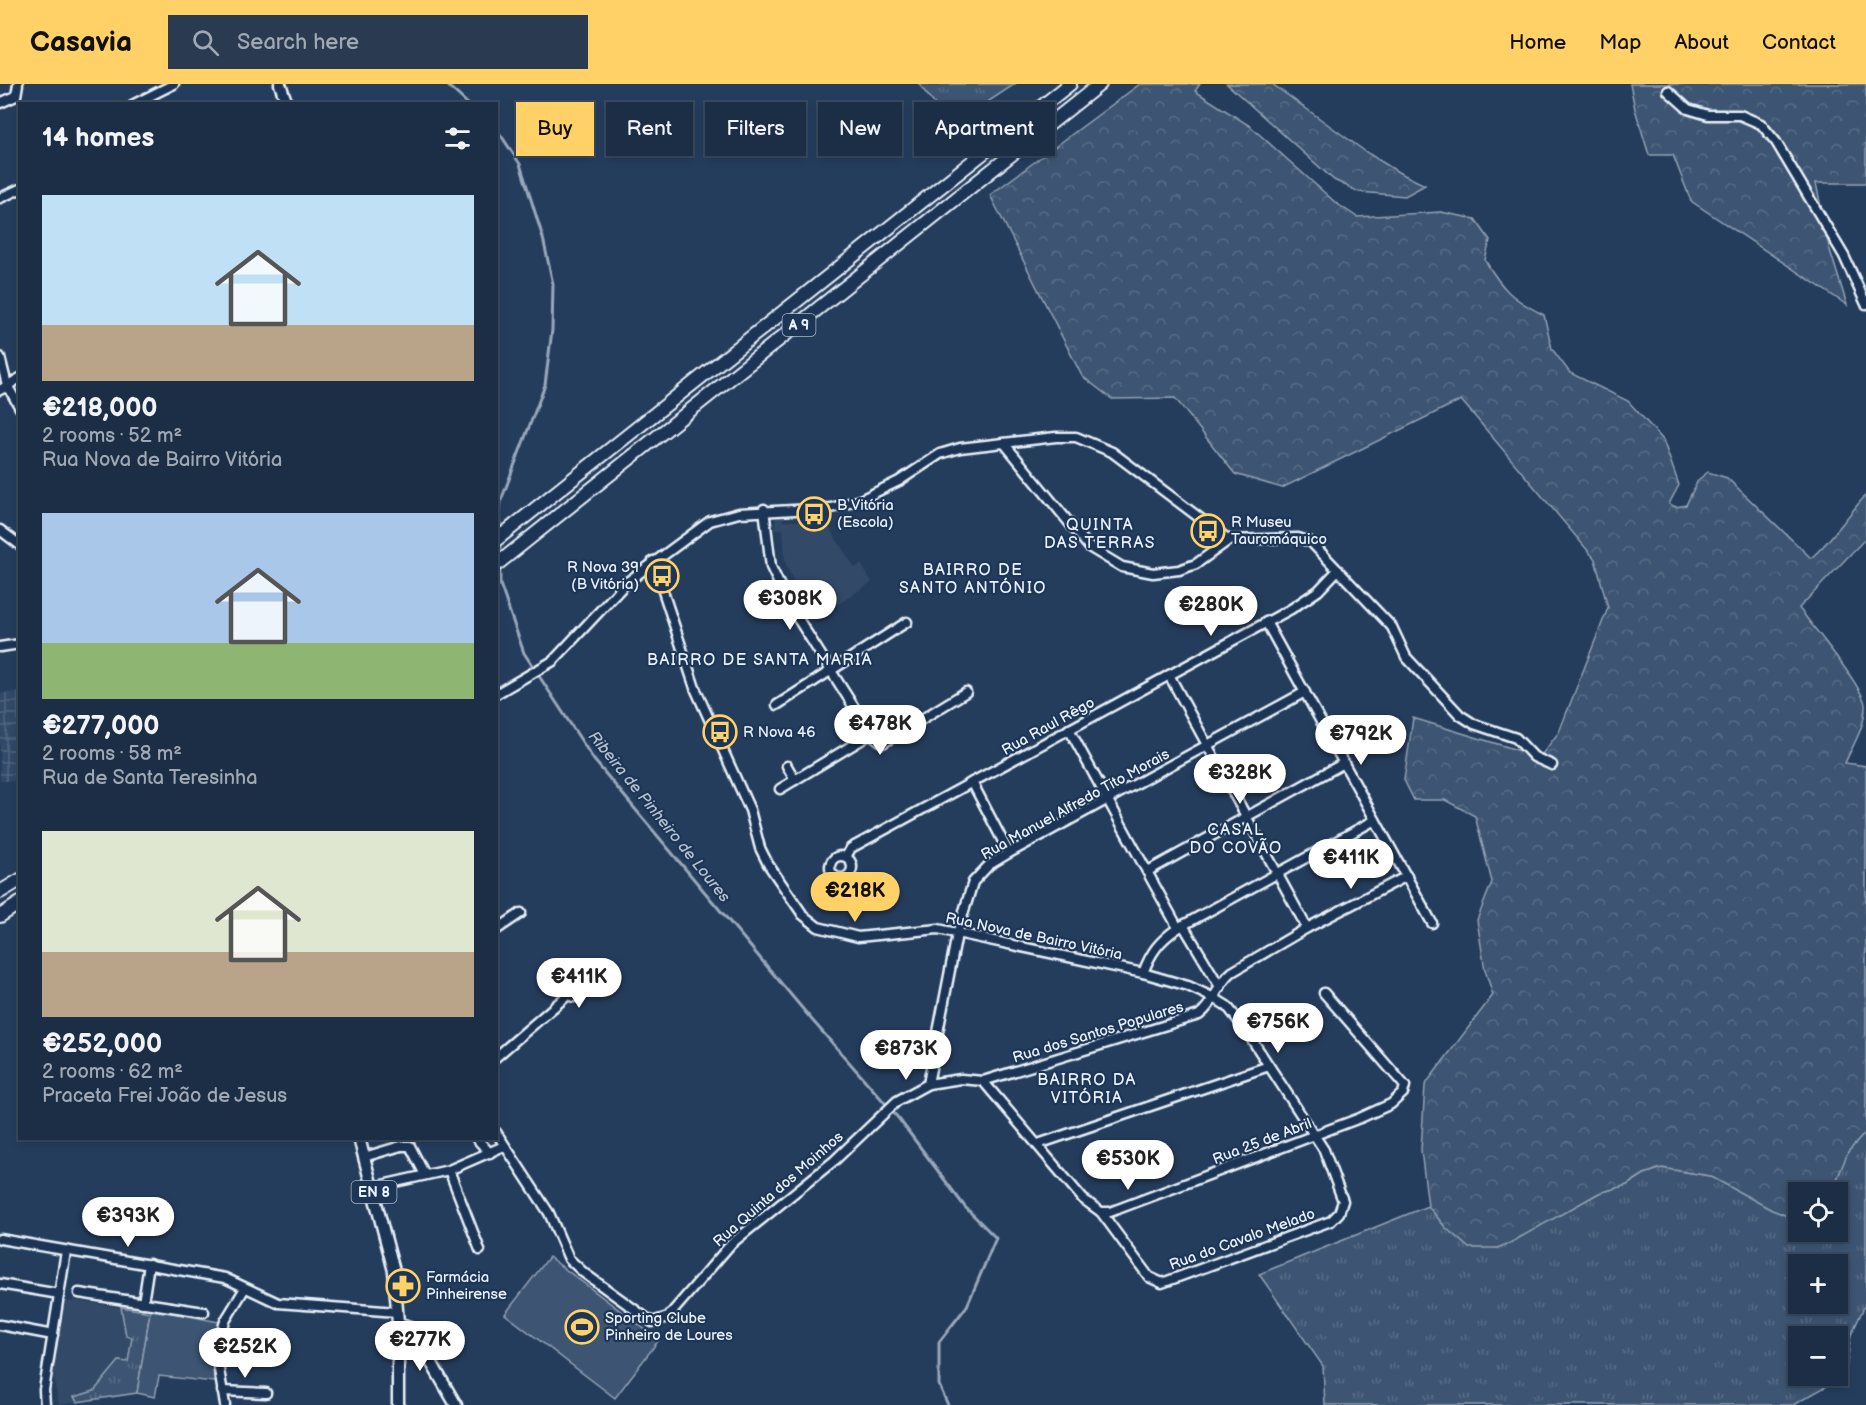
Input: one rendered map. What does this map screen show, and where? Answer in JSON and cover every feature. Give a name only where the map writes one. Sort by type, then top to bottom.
[{"type":"highway","name":"A 9","points":[[498,538],[1070,84]]},
{"type":"highway","name":"A 9","points":[[498,563],[1100,84]]},
{"type":"highway","points":[[0,892],[18,881]]},
{"type":"highway","points":[[0,916],[18,904]]},
{"type":"main road","points":[[280,84],[286,102]]},
{"type":"main road","name":"EN 8","points":[[360,1140],[394,1271],[398,1317],[398,1405]]},
{"type":"main road","points":[[398,1317],[410,1327],[416,1336],[456,1405]]},
{"type":"street","points":[[0,103],[18,100],[18,84]]},
{"type":"street","points":[[138,102],[174,84]]},
{"type":"street","points":[[1668,91],[1688,109],[1708,115],[1740,115],[1761,124],[1776,142],[1844,256],[1866,304]]},
{"type":"street","points":[[0,198],[18,190]]},
{"type":"street","points":[[0,357],[3,387],[18,406]]},
{"type":"street","points":[[3,387],[18,379]]},
{"type":"street","points":[[498,693],[546,666],[626,583],[710,521],[764,509],[831,508],[860,500],[899,482],[940,454],[960,448],[1056,437],[1076,437],[1091,441],[1140,471],[1229,540]]},
{"type":"street","points":[[1004,443],[1089,547],[1122,567],[1153,573],[1179,570],[1196,564],[1229,540],[1298,538],[1311,542],[1392,627],[1406,657],[1460,715],[1474,724],[1516,738],[1534,757],[1552,765]]},
{"type":"street","points":[[764,509],[771,567],[788,603],[871,734],[883,743],[966,692]]},
{"type":"street","points":[[0,530],[18,544]]},
{"type":"street","name":"Rua Nova de Bairro Vitória","points":[[653,561],[695,688],[750,810],[768,864],[803,915],[818,927],[858,937],[938,929],[1143,973],[1188,986],[1227,1006],[1269,1066]]},
{"type":"street","name":"Rua Raul Rêgo","points":[[846,857],[851,848],[1266,622],[1318,591],[1338,570]]},
{"type":"street","points":[[777,705],[908,622]]},
{"type":"street","points":[[1266,622],[1432,923]]},
{"type":"street","points":[[0,647],[18,644]]},
{"type":"street","points":[[1169,675],[1307,928]]},
{"type":"street","name":"Rua Manuel Alfredo Tito Morais","points":[[928,1084],[941,1030],[957,934],[973,882],[989,865],[1305,692]]},
{"type":"street","points":[[1069,729],[1148,871],[1220,987]]},
{"type":"street","points":[[780,789],[871,734]]},
{"type":"street","points":[[1148,871],[1344,764]]},
{"type":"street","points":[[787,766],[795,780]]},
{"type":"street","points":[[972,782],[1010,853]]},
{"type":"street","points":[[1143,973],[1151,952],[1161,939],[1375,820]]},
{"type":"street","name":"Rua dos Santos Populares","points":[[928,1084],[961,1079],[983,1081],[1199,1015],[1209,1008],[1224,979],[1232,972],[1307,928],[1407,876]]},
{"type":"street","points":[[498,929],[521,913]]},
{"type":"street","name":"Rua 25 de Abril","points":[[1101,1212],[1110,1212],[1315,1136],[1391,1104],[1403,1093],[1405,1086],[1324,993]]},
{"type":"street","points":[[498,1055],[569,994]]},
{"type":"street","points":[[1038,1144],[1269,1066]]},
{"type":"street","name":"Rua do Cavalo Melado","points":[[1101,1212],[1149,1277],[1162,1283],[1335,1217],[1342,1207],[1343,1200],[1324,1150],[1269,1066]]},
{"type":"street","points":[[983,1081],[1083,1199],[1101,1212]]},
{"type":"street","name":"Rua Quinta dos Moinhos","points":[[498,1136],[549,1213],[569,1259],[652,1322],[668,1317],[731,1244],[835,1160],[897,1101],[928,1084]]},
{"type":"street","points":[[478,1140],[490,1153]]},
{"type":"street","points":[[364,1157],[401,1146],[410,1146],[425,1176]]},
{"type":"street","points":[[373,1187],[449,1170],[504,1146]]},
{"type":"street","points":[[449,1170],[480,1250]]},
{"type":"street","points":[[0,1239],[225,1278],[278,1303],[398,1317]]},
{"type":"street","points":[[45,1405],[44,1390],[66,1251]]},
{"type":"street","points":[[143,1303],[149,1264]]},
{"type":"street","points":[[0,1284],[59,1294]]},
{"type":"street","points":[[225,1405],[216,1352],[225,1321],[245,1288]]},
{"type":"street","points":[[79,1293],[204,1312]]},
{"type":"street","points":[[0,1325],[53,1335]]},
{"type":"street","points":[[222,1391],[266,1393]]},
{"type":"shaded area","points":[[782,517],[783,521],[800,521],[806,517],[822,517],[855,568],[861,564],[872,582],[811,622],[787,584],[793,581],[785,562],[783,529],[774,529],[776,519]]},
{"type":"shaded area","points":[[18,692],[18,781],[0,781],[0,693]]},
{"type":"shaded area","points":[[73,1300],[150,1312],[137,1393],[59,1405],[53,1373],[65,1301],[73,1302]]},
{"type":"green space","points":[[919,84],[1015,84],[988,102],[933,102]]},
{"type":"green space","points":[[1140,84],[1200,84],[1195,91],[1250,126],[1336,203],[1357,217],[1441,212],[1475,219],[1490,240],[1485,260],[1491,270],[1516,299],[1544,315],[1552,349],[1570,373],[1628,401],[1663,440],[1679,485],[1669,504],[1676,507],[1686,505],[1698,480],[1708,472],[1727,478],[1811,558],[1833,536],[1866,495],[1866,538],[1799,608],[1856,684],[1865,705],[1861,727],[1845,763],[1866,766],[1866,1132],[1848,1152],[1836,1182],[1788,1182],[1788,1215],[1785,1215],[1710,1176],[1662,1168],[1644,1174],[1627,1185],[1599,1193],[1497,1248],[1469,1248],[1446,1228],[1428,1206],[1421,1150],[1425,1085],[1493,995],[1485,970],[1477,920],[1492,882],[1475,816],[1445,800],[1414,800],[1404,780],[1413,718],[1540,757],[1559,732],[1608,608],[1595,559],[1461,400],[1282,488],[1235,474],[1175,398],[1112,399],[1082,376],[990,195],[1043,156],[1055,156],[1055,147]]},
{"type":"green space","points":[[1227,84],[1272,84],[1366,152],[1398,172],[1425,185],[1405,196],[1359,192],[1334,180]]},
{"type":"green space","points":[[1630,84],[1866,84],[1866,183],[1816,183],[1829,247],[1847,305],[1691,201],[1673,155],[1649,155]]},
{"type":"green space","points":[[1866,1132],[1866,1303],[1851,1335],[1848,1356],[1848,1326],[1788,1326],[1788,1386],[1827,1386],[1793,1405],[1325,1405],[1323,1366],[1259,1274],[1428,1206],[1446,1228],[1497,1248],[1599,1193],[1627,1185],[1644,1174],[1662,1168],[1710,1176],[1788,1215],[1788,1242],[1848,1242],[1848,1182],[1836,1182],[1847,1152]]},
{"type":"green space","name":"Sporting Clube Pinheiro de Loures","points":[[549,1257],[659,1340],[615,1398],[505,1314]]},
{"type":"green space","points":[[121,1307],[150,1312],[137,1393],[77,1402],[74,1397],[94,1391],[119,1361],[128,1362],[132,1337],[126,1336]]},
{"type":"green space","points":[[153,1309],[219,1322],[212,1351],[214,1382],[159,1376],[155,1397],[137,1393],[150,1312]]},
{"type":"waterway","name":"Ribeira de Pinheiro de Loures","points":[[446,84],[466,102]]},
{"type":"waterway","name":"Ribeira de Pinheiro de Loures","points":[[498,131],[520,164],[543,238],[553,284],[552,330],[545,385],[500,503],[500,531]]},
{"type":"waterway","name":"Ribeira de Pinheiro de Loures","points":[[500,540],[500,558]]},
{"type":"waterway","name":"Ribeira de Pinheiro de Loures","points":[[500,567],[500,584],[524,653],[594,760],[812,1020],[899,1119],[965,1207],[996,1238],[967,1306],[939,1342],[939,1385],[948,1405]]},
{"type":"place","name":"B Vitória (Escola)","points":[[814,514]]},
{"type":"place","name":"R Museu Tauromáquico","points":[[1208,531]]},
{"type":"place","name":"R Nova 39 (B Vitória)","points":[[662,576]]},
{"type":"place","name":"R Nova 46","points":[[720,732]]},
{"type":"place","name":"Farmácia Pinheirense","points":[[403,1286]]},
{"type":"place","name":"Sporting Clube Pinheiro de Loures","points":[[582,1327]]},
{"type":"district","name":"QUINTA DAS TERRAS","points":[[1100,533]]},
{"type":"district","name":"BAIRRO DE SANTO ANTÓNIO","points":[[973,578]]},
{"type":"district","name":"BAIRRO DE SANTA MARIA","points":[[760,659]]},
{"type":"district","name":"CASAL DO COVÃO","points":[[1236,838]]},
{"type":"district","name":"BAIRRO DA VITÓRIA","points":[[1087,1088]]}]
